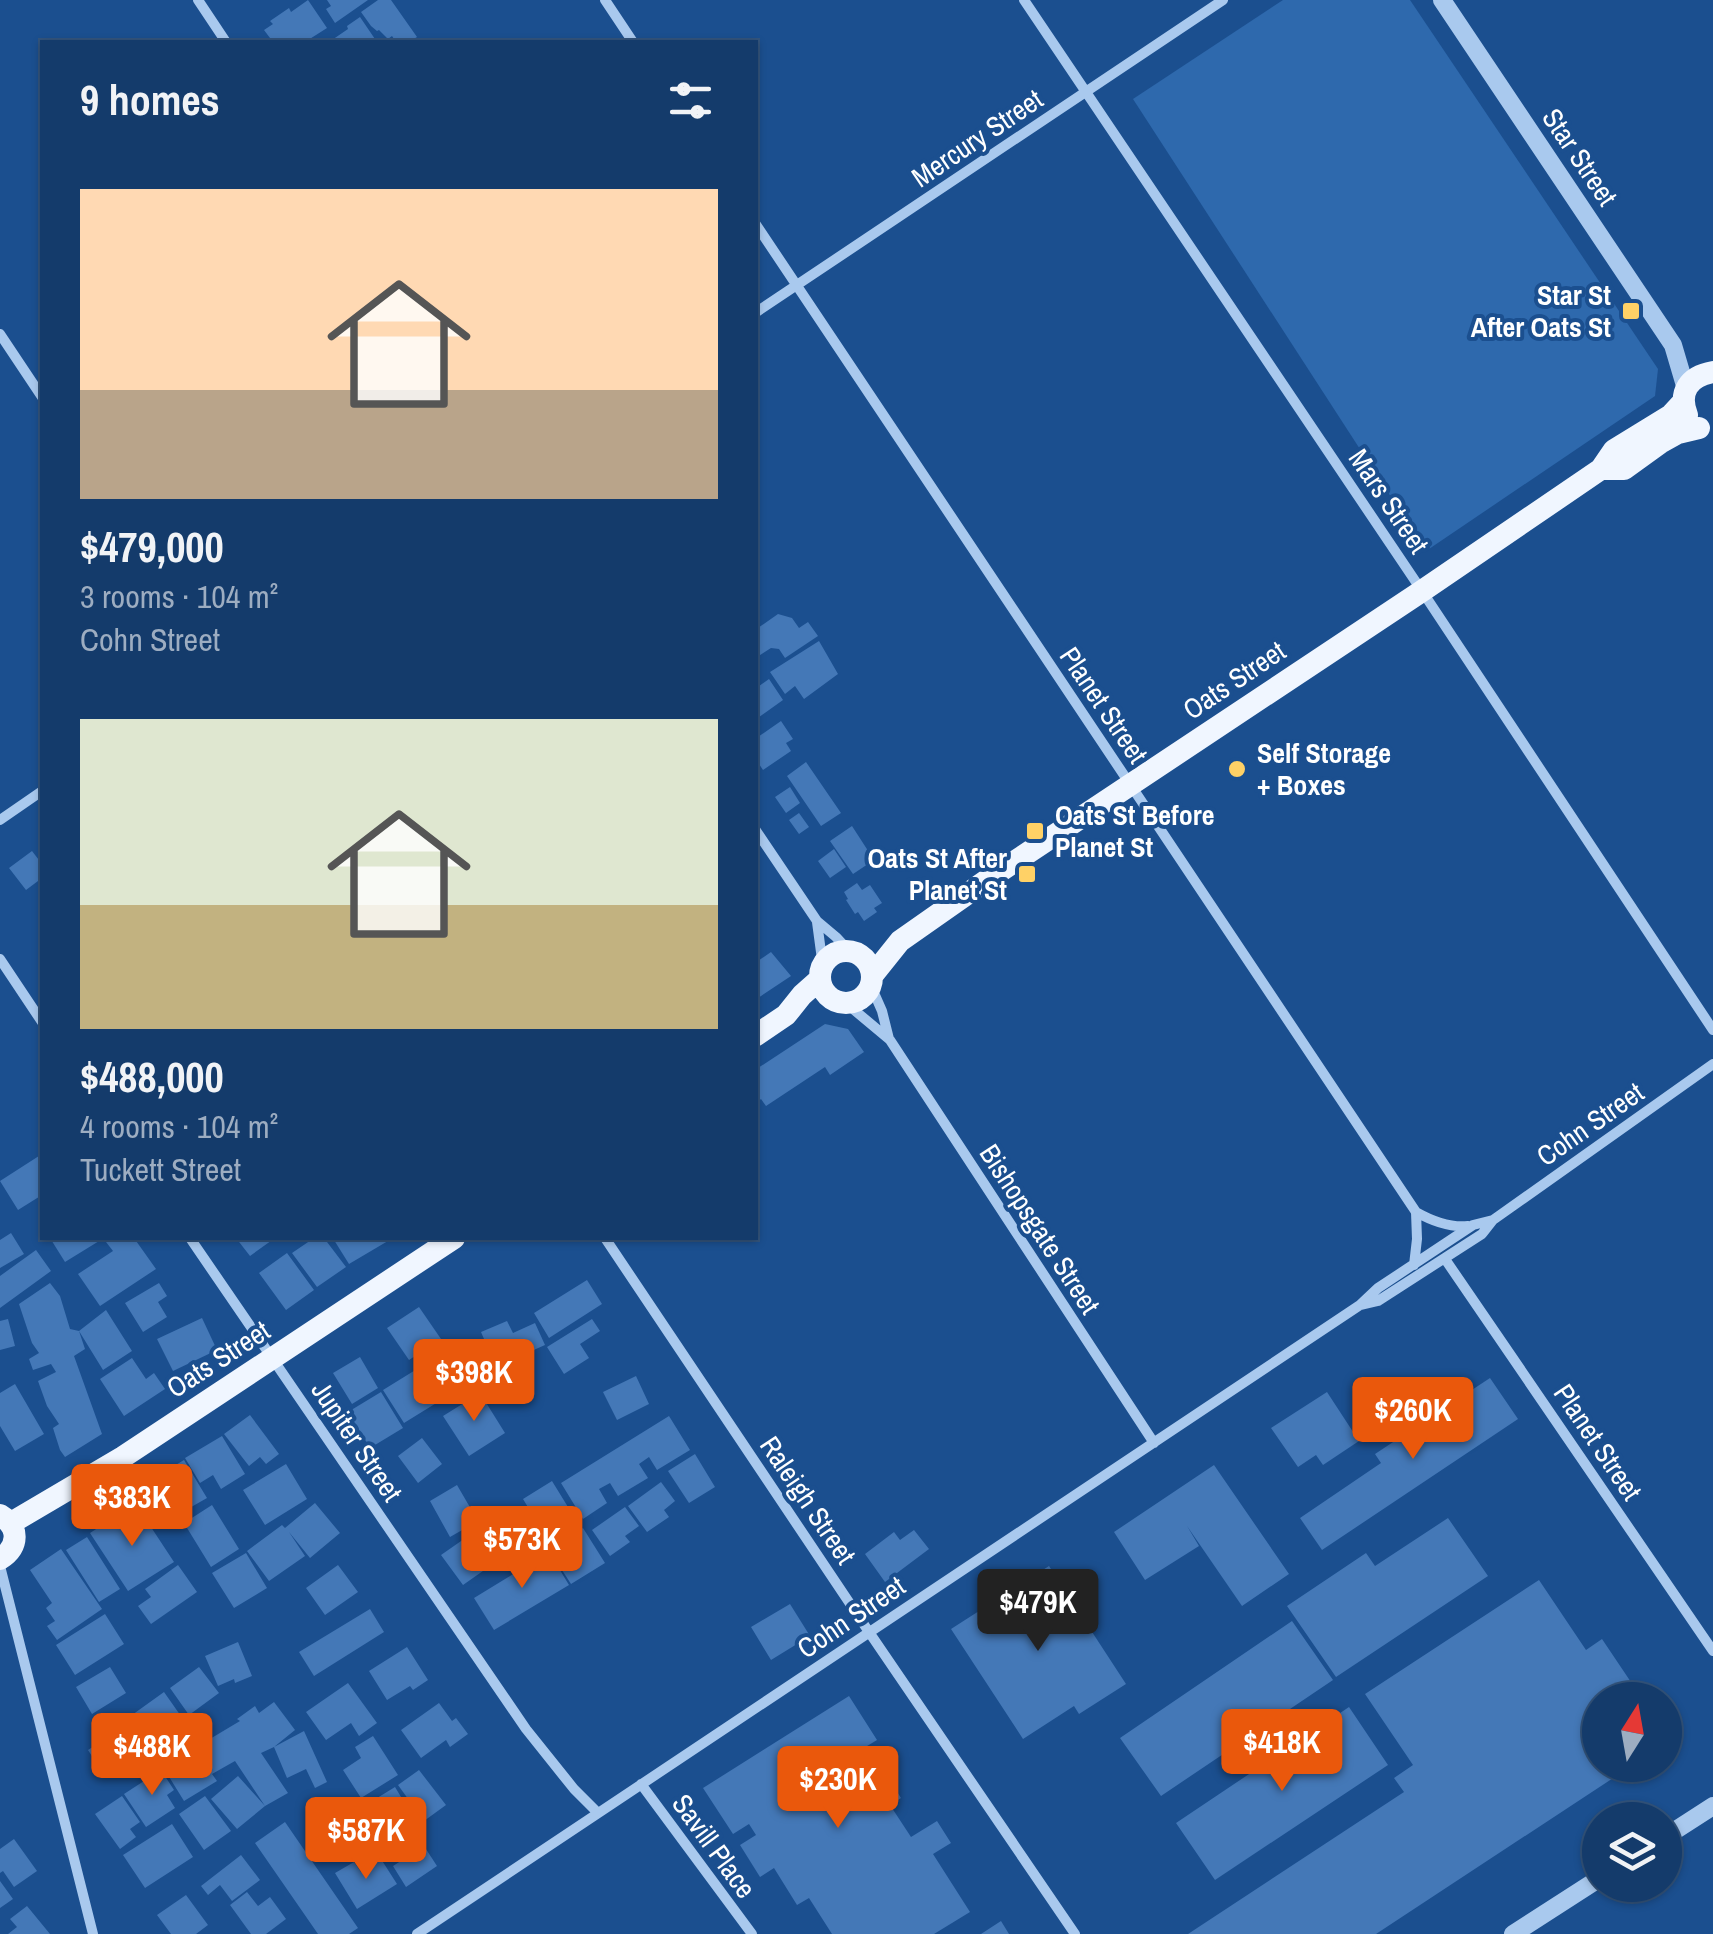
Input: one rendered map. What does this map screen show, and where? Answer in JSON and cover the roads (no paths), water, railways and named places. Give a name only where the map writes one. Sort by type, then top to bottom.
[{"type":"main road","name":"Oats Street","points":[[871,981],[900,942],[1601,470],[1614,450],[1672,415],[1691,380],[1711,372]]},
{"type":"main road","points":[[1684,395],[1688,417],[1706,429]]},
{"type":"main road","name":"Oats Street","points":[[1601,470],[1624,469],[1678,434],[1706,429]]},
{"type":"main road","name":"Oats Street","points":[[853,952],[900,942]]},
{"type":"main road","points":[[758,1034],[786,1015],[811,1010],[830,987],[833,955],[853,952],[869,964],[871,981],[862,998],[830,987]]},
{"type":"main road","name":"Oats Street","points":[[6,1519],[123,1457],[451,1240]]},
{"type":"main road","points":[[0,1563],[14,1544],[14,1530],[6,1519]]},
{"type":"street","points":[[198,0],[225,40]]},
{"type":"street","points":[[605,0],[633,40]]},
{"type":"street","name":"Mars Street","points":[[1024,0],[1713,1030]]},
{"type":"street","name":"Mercury Street","points":[[758,311],[1223,0]]},
{"type":"street","name":"Star Street","points":[[1442,0],[1673,345],[1711,372]]},
{"type":"street","name":"Planet Street","points":[[758,227],[1416,1212]]},
{"type":"street","points":[[0,334],[40,394]]},
{"type":"street","name":"Star Street","points":[[1673,345],[1684,395]]},
{"type":"street","points":[[0,820],[40,792]]},
{"type":"street","points":[[758,834],[817,922],[853,952]]},
{"type":"street","points":[[817,922],[830,987]]},
{"type":"street","points":[[0,959],[40,1019]]},
{"type":"street","name":"Bishopsgate Street","points":[[871,981],[890,1040]]},
{"type":"street","name":"Bishopsgate Street","points":[[830,987],[890,1040],[1154,1443]]},
{"type":"street","name":"Cohn Street","points":[[1360,1305],[1378,1301],[1482,1234],[1492,1220],[1713,1064]]},
{"type":"street","points":[[1414,1264],[1416,1212],[1456,1227],[1473,1225]]},
{"type":"street","name":"Cohn Street","points":[[417,1934],[1360,1305],[1414,1264],[1473,1225],[1492,1220]]},
{"type":"street","name":"Jupiter Street","points":[[191,1240],[526,1729],[597,1812]]},
{"type":"street","name":"Raleigh Street","points":[[607,1240],[1076,1934]]},
{"type":"street","name":"Planet Street","points":[[1445,1259],[1713,1651]]},
{"type":"street","points":[[0,1563],[93,1934]]},
{"type":"street","name":"Savill Place","points":[[641,1784],[752,1934]]},
{"type":"street","points":[[1682,1826],[1713,1806]]},
{"type":"street","points":[[1513,1934],[1582,1890]]},
{"type":"place","name":"Star St After Oats St","points":[[1631,311]]},
{"type":"place","name":"Self Storage + Boxes","points":[[1237,769]]},
{"type":"place","name":"Oats St Before Planet St","points":[[1035,831]]},
{"type":"place","name":"Oats St After Planet St","points":[[1027,874]]}]
